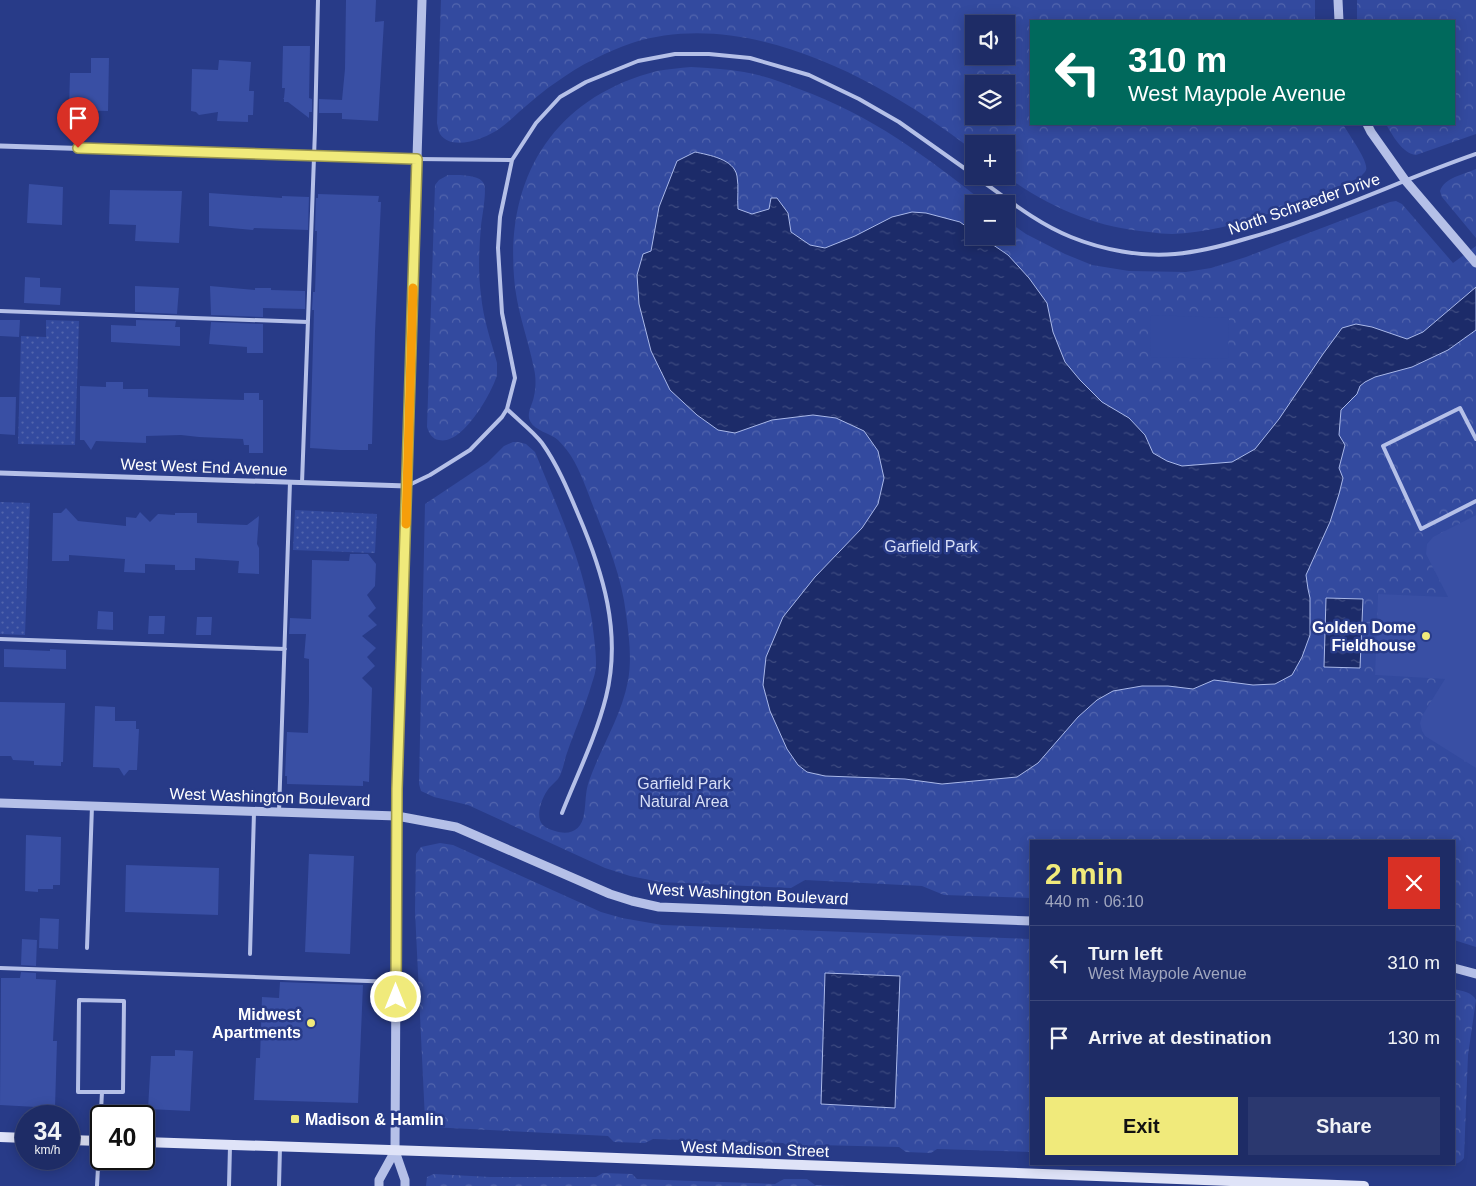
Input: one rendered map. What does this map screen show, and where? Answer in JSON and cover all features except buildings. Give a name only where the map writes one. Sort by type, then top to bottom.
[{"type":"main road","points":[[0,1137],[15,1138]]},
{"type":"main road","name":"West Madison Street","points":[[155,1142],[1210,1183],[1364,1186]]},
{"type":"street","points":[[405,1186],[405,1180],[395,1151],[397,816],[422,0]]},
{"type":"street","points":[[1338,0],[1339,20]]},
{"type":"street","points":[[1368,125],[1405,180],[1476,263]]},
{"type":"street","points":[[0,146],[417,159]]},
{"type":"street","name":"West West End Avenue","points":[[0,473],[407,486]]},
{"type":"street","name":"West Washington Boulevard","points":[[0,803],[397,816],[456,827],[610,894],[659,907],[1030,921]]},
{"type":"street","points":[[1455,968],[1476,974]]},
{"type":"street","points":[[379,1186],[379,1180],[395,1151]]},
{"type":"lane","points":[[302,483],[318,0]]},
{"type":"lane","name":"North Schraeder Drive","points":[[512,160],[536,123],[560,97],[586,82],[638,61],[675,54],[709,54],[750,58],[808,75],[860,99],[900,122],[965,169]]},
{"type":"lane","name":"North Schraeder Drive","points":[[987,185],[1034,218],[1071,237],[1103,248],[1135,253],[1173,254],[1206,250],[1273,232],[1332,211],[1405,180],[1476,154]]},
{"type":"lane","points":[[407,486],[430,476],[470,450],[502,417],[507,409],[515,378],[502,313],[498,248],[500,217],[512,160],[417,159]]},
{"type":"lane","points":[[0,311],[308,322]]},
{"type":"lane","points":[[1476,439],[1460,408],[1383,446],[1421,529],[1476,501]]},
{"type":"lane","points":[[507,409],[541,442],[566,484],[599,565],[607,596],[612,631],[612,660],[606,696],[595,734],[562,813]]},
{"type":"lane","points":[[280,812],[290,482]]},
{"type":"lane","points":[[0,639],[285,649]]},
{"type":"lane","points":[[87,948],[92,806]]},
{"type":"lane","points":[[250,954],[254,812]]},
{"type":"lane","points":[[0,968],[396,982]]},
{"type":"lane","points":[[79,1000],[124,1001],[122,1092],[102,1092],[78,1092],[79,1000]]},
{"type":"lane","points":[[101,1105],[102,1092]]},
{"type":"lane","points":[[229,1186],[230,1145]]},
{"type":"lane","points":[[279,1186],[280,1147]]},
{"type":"lane","points":[[97,1186],[98,1170]]},
{"type":"green space","points":[[441,0],[1315,0],[1315,20],[1030,20],[1030,125],[1344,125],[1364,160],[1366,170],[1361,177],[1292,205],[1220,228],[1172,234],[1130,230],[1092,221],[1074,214],[1039,197],[1015,182],[1015,135],[965,135],[965,144],[899,100],[857,77],[813,57],[768,43],[722,35],[677,34],[632,43],[613,50],[566,75],[499,129],[486,136],[461,143],[445,139],[439,133],[437,123]]},
{"type":"green space","points":[[1357,0],[1476,0],[1476,134],[1416,155],[1402,148],[1387,125],[1455,125],[1455,20],[1357,20]]},
{"type":"green space","name":"Garfield Park","points":[[691,67],[751,73],[825,99],[874,124],[942,169],[975,195],[965,195],[965,245],[1015,245],[1015,226],[1065,254],[1092,265],[1129,271],[1186,272],[1211,268],[1246,257],[1396,201],[1402,204],[1453,263],[1476,246],[1476,947],[1455,940],[1455,840],[1030,840],[1030,898],[944,895],[922,886],[805,880],[791,888],[660,882],[630,876],[605,868],[468,805],[434,797],[421,791],[419,784],[425,504],[488,462],[504,446],[513,442],[526,444],[535,452],[563,520],[586,589],[596,654],[595,674],[561,773],[549,788],[541,803],[540,820],[548,828],[566,833],[578,828],[581,824],[589,781],[621,707],[628,681],[630,655],[621,587],[605,536],[587,490],[570,454],[555,438],[535,427],[529,418],[535,393],[535,375],[515,289],[514,240],[519,205],[529,173],[545,145],[565,120],[591,100],[622,83],[657,71]]},
{"type":"green space","points":[[1476,169],[1476,238],[1442,197],[1440,191],[1442,186],[1450,179]]},
{"type":"green space","points":[[448,175],[478,178],[485,187],[479,278],[487,329],[497,363],[497,375],[483,405],[466,427],[448,440],[439,440],[431,435],[427,427],[435,185],[439,180]]},
{"type":"green space","points":[[1151,315],[1229,318],[1228,359],[1150,357]]},
{"type":"green space","points":[[46,320],[79,321],[75,445],[18,444],[21,336],[46,337]]},
{"type":"green space","points":[[0,502],[30,503],[25,635],[0,634]]},
{"type":"green space","points":[[295,510],[377,514],[375,553],[293,550]]},
{"type":"green space","points":[[440,843],[453,845],[601,912],[662,925],[1030,939],[1030,1152],[937,1149],[931,1153],[906,1152],[899,1147],[817,1145],[800,1149],[791,1148],[783,1143],[653,1139],[645,1143],[614,1142],[608,1136],[430,1127],[425,1120],[415,911],[416,854],[421,847]]},
{"type":"green space","points":[[1455,989],[1469,994],[1476,1000],[1468,1055],[1464,1158],[1455,1164]]},
{"type":"green space","points":[[603,1173],[632,1174],[637,1179],[775,1184],[784,1179],[807,1179],[815,1185],[847,1186],[426,1186],[427,1177],[434,1174],[490,1177],[596,1177]]},
{"type":"water","points":[[695,152],[726,162],[735,170],[737,176],[738,209],[752,214],[769,209],[771,198],[777,198],[788,213],[791,232],[810,245],[825,248],[855,236],[892,217],[912,212],[926,213],[960,222],[965,226],[965,245],[993,245],[1008,255],[1029,278],[1047,303],[1053,332],[1065,362],[1080,380],[1102,402],[1129,418],[1145,435],[1153,453],[1167,461],[1182,466],[1232,462],[1255,449],[1279,419],[1342,328],[1356,324],[1372,327],[1407,339],[1423,332],[1476,287],[1476,330],[1448,350],[1412,367],[1375,377],[1365,382],[1360,386],[1357,394],[1341,410],[1339,435],[1345,445],[1339,468],[1343,478],[1330,522],[1306,575],[1310,598],[1310,635],[1302,657],[1292,675],[1275,684],[1253,685],[1214,680],[1193,689],[1168,686],[1142,686],[1113,691],[1097,700],[1078,717],[1038,763],[1017,777],[942,784],[905,779],[825,776],[807,772],[798,765],[787,749],[770,711],[763,685],[766,657],[783,617],[815,577],[862,528],[878,504],[884,478],[878,451],[864,431],[836,418],[813,415],[772,420],[735,433],[718,430],[697,415],[670,390],[651,351],[639,304],[637,275],[643,254],[651,251],[659,207],[677,161]]},
{"type":"water","points":[[1326,598],[1363,599],[1360,668],[1324,667]]},
{"type":"water","points":[[825,973],[900,976],[895,1108],[821,1104]]},
{"type":"slow traffic","points":[[406,524],[413,288]]},
{"type":"place","name":"Golden Dome Fieldhouse","points":[[1426,636]]},
{"type":"place","name":"Midwest Apartments","points":[[311,1023]]},
{"type":"place","name":"Madison & Hamlin","points":[[295,1119]]},
{"type":"route","points":[[78,148],[417,159],[397,789],[396,997]]},
{"type":"park label","name":"Garfield Park Natural Area","points":[[684,792]]}]
